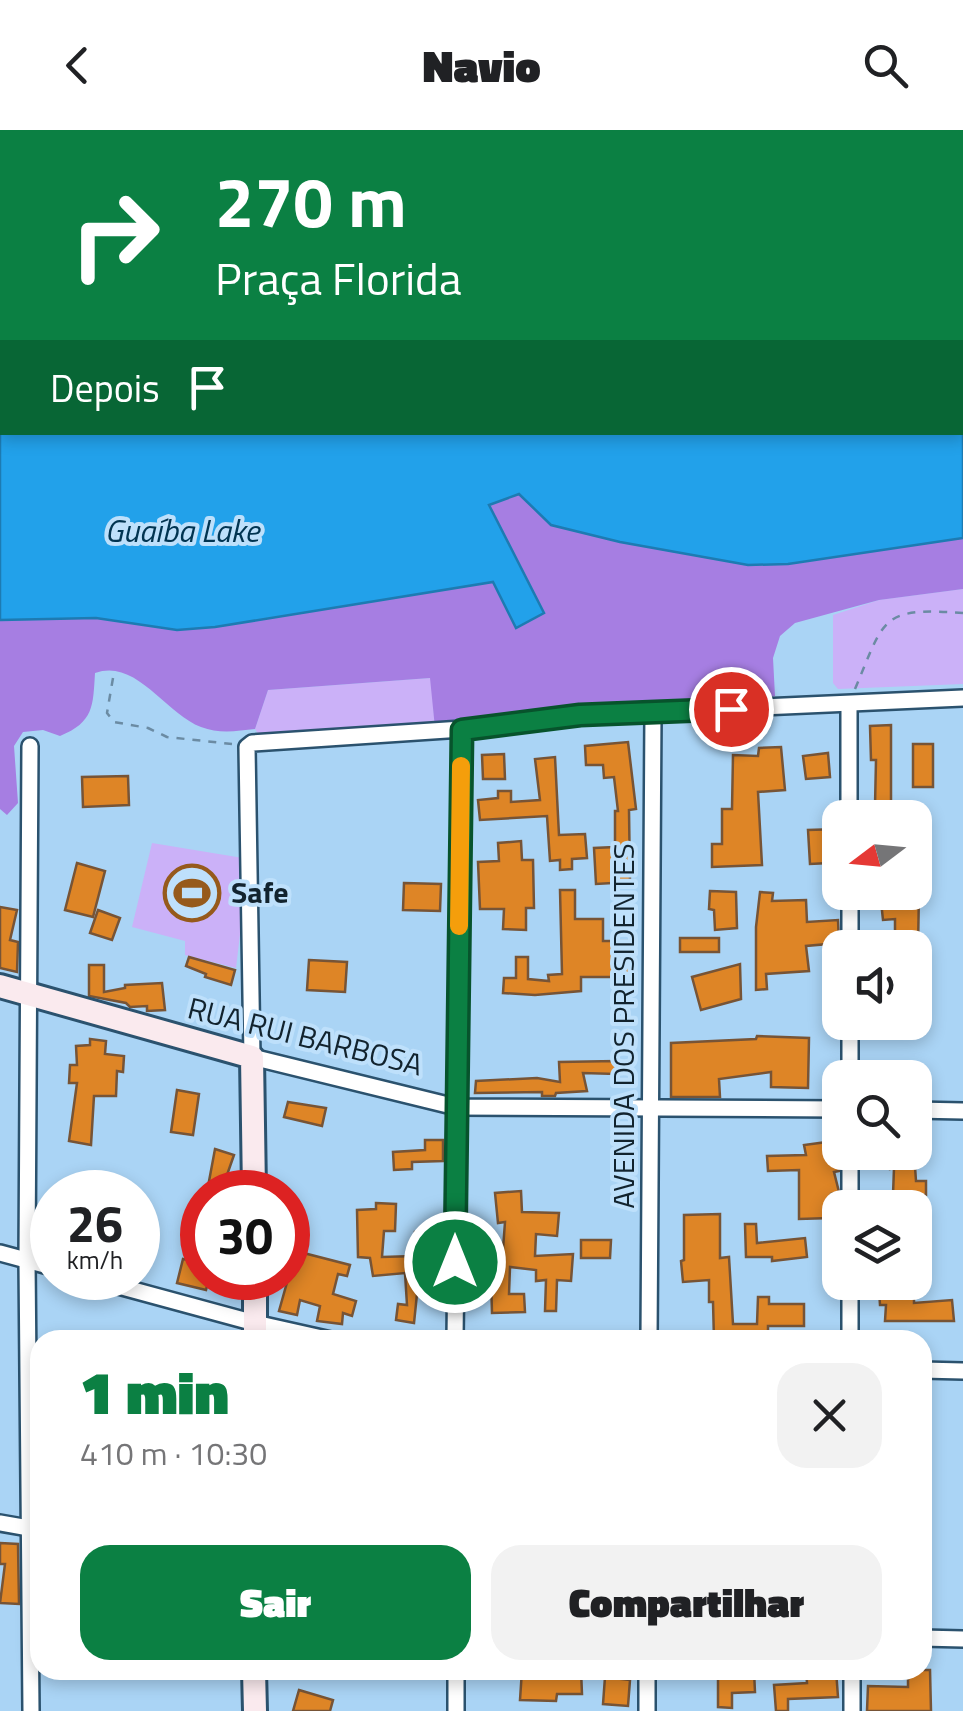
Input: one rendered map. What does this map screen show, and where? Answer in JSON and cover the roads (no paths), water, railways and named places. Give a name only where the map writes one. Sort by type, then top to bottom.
[{"type":"street","points":[[254,1170],[248,744],[462,730],[580,715],[963,698]]},
{"type":"street","points":[[849,704],[849,800]]},
{"type":"street","name":"AVENIDA DOS PRESIDENTES","points":[[649,1330],[652,712]]},
{"type":"street","points":[[455,1330],[462,730]]},
{"type":"street","points":[[30,746],[27,1260],[30,1375]]},
{"type":"street","name":"RUA RUI BARBOSA","points":[[0,986],[252,1057],[456,1107],[822,1109]]},
{"type":"street","points":[[932,1110],[963,1111]]},
{"type":"street","points":[[0,1253],[30,1261]]},
{"type":"street","points":[[157,1300],[249,1330]]},
{"type":"street","points":[[255,1300],[255,1330]]},
{"type":"street","points":[[850,1300],[850,1330]]},
{"type":"street","points":[[932,1370],[963,1371]]},
{"type":"street","points":[[0,1524],[30,1528]]},
{"type":"street","points":[[932,1638],[963,1638]]},
{"type":"street","points":[[30,1711],[31,1680]]},
{"type":"street","points":[[254,1680],[254,1711]]},
{"type":"street","points":[[456,1680],[456,1711]]},
{"type":"street","points":[[647,1711],[648,1680]]},
{"type":"street","points":[[852,1680],[852,1711]]},
{"type":"water","name":"Guaíba Lake","points":[[0,435],[963,435],[963,538],[788,564],[748,565],[551,525],[519,494],[489,505],[544,613],[516,628],[493,582],[215,627],[177,630],[96,618],[0,620]]},
{"type":"place","name":"Safe","points":[[192,893]]}]
